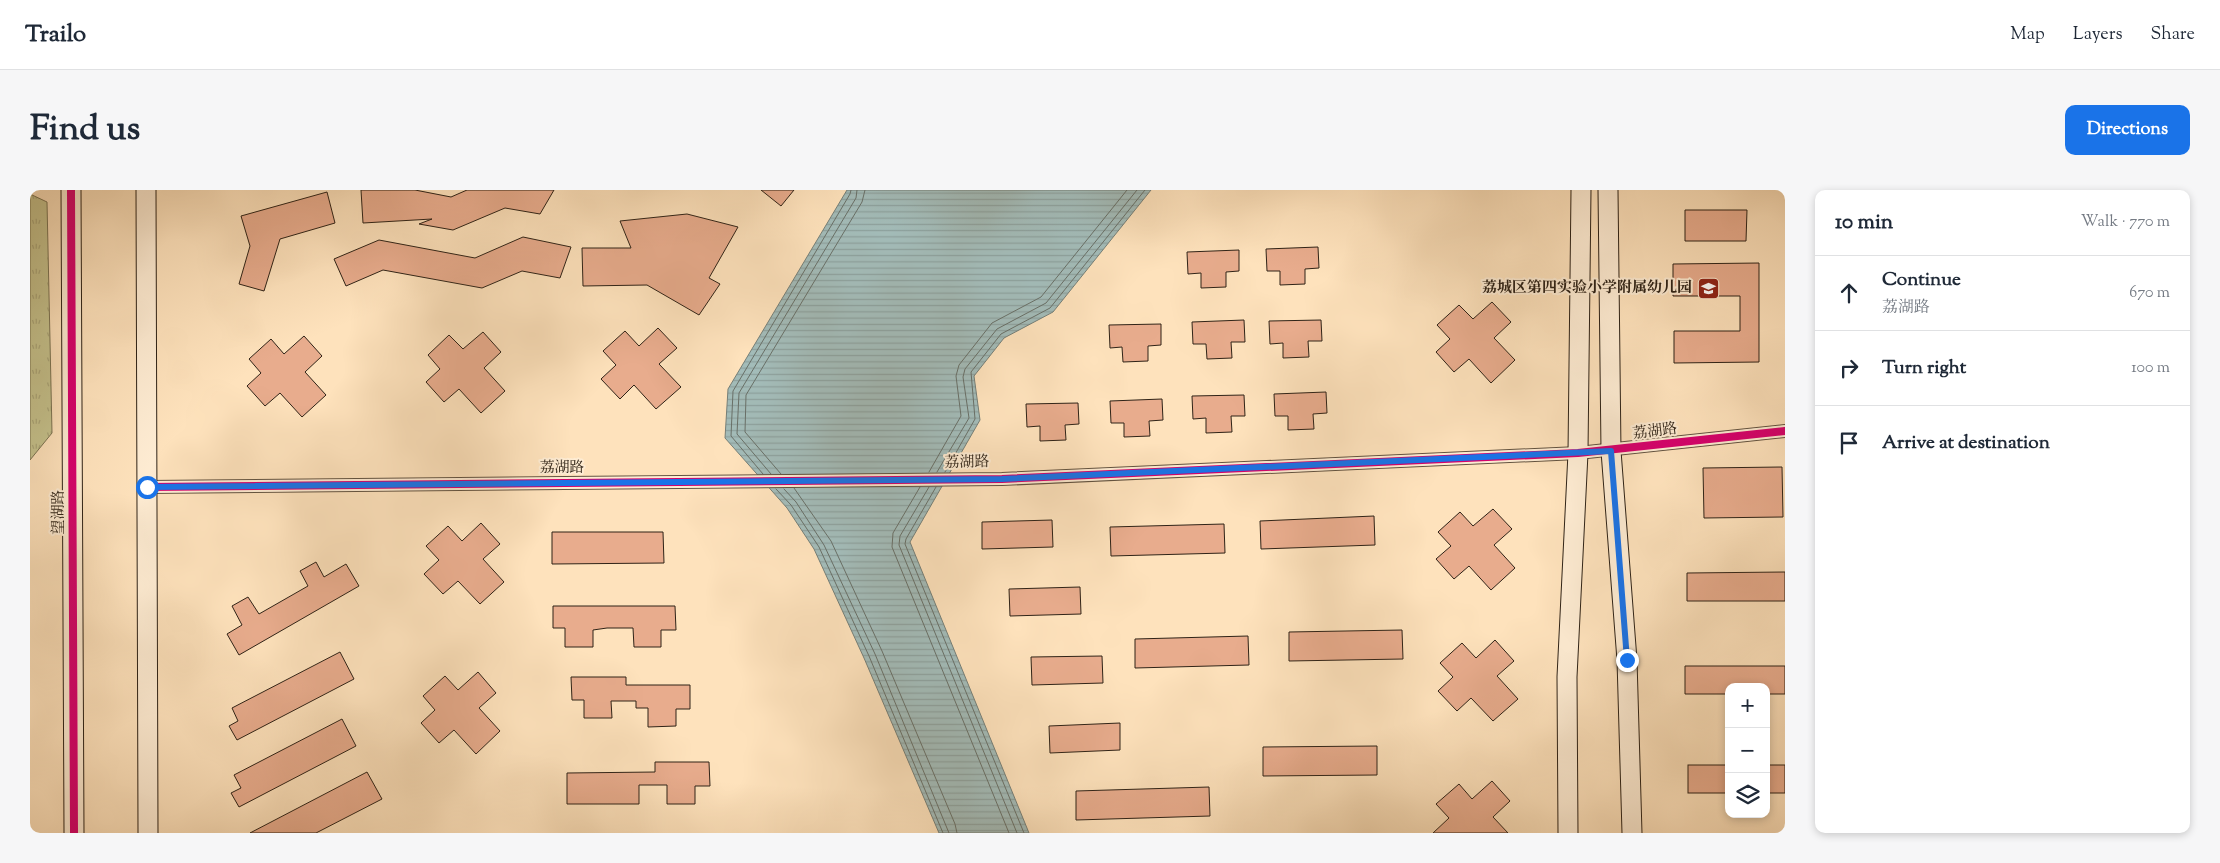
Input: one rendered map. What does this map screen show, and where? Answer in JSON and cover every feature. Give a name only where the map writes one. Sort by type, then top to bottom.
[{"type":"main road","name":"望湖路","points":[[71,190],[74,833]]},
{"type":"main road","points":[[146,190],[148,833]]},
{"type":"main road","points":[[1568,833],[1567,677],[1578,453],[1581,190]]},
{"type":"main road","points":[[1608,190],[1611,451],[1627,660],[1632,833]]},
{"type":"street","name":"荔湖路","points":[[147,487],[1002,479],[1611,451],[1785,431]]},
{"type":"green space","points":[[30,194],[47,202],[52,433],[30,460]]},
{"type":"water","points":[[847,190],[1151,190],[1053,312],[1004,338],[974,376],[980,420],[910,542],[1029,833],[939,833],[864,658],[814,549],[787,508],[725,438],[728,389]]},
{"type":"building","points":[[361,190],[415,190],[451,197],[467,190],[554,190],[540,214],[505,208],[453,230],[419,224],[432,219],[363,223]]},
{"type":"building","points":[[761,190],[794,190],[781,206]]},
{"type":"building","points":[[327,192],[335,223],[280,239],[264,291],[239,284],[250,246],[241,216]]},
{"type":"building","points":[[1685,210],[1747,210],[1746,241],[1685,241]]},
{"type":"building","points":[[687,214],[738,227],[709,278],[720,284],[699,315],[647,285],[583,286],[582,248],[631,248],[620,221]]},
{"type":"building","points":[[523,237],[571,247],[560,278],[522,271],[482,288],[383,270],[346,286],[334,259],[379,240],[475,258]]},
{"type":"building","points":[[1318,247],[1319,268],[1305,269],[1305,284],[1280,285],[1280,271],[1267,271],[1266,249]]},
{"type":"building","points":[[1239,250],[1239,271],[1226,272],[1226,287],[1201,288],[1201,273],[1188,274],[1187,252]]},
{"type":"building","points":[[1759,263],[1759,362],[1674,363],[1674,331],[1740,331],[1740,296],[1673,296],[1673,264]]},
{"type":"building","points":[[1492,302],[1511,322],[1494,338],[1515,360],[1491,383],[1469,359],[1454,372],[1436,352],[1450,339],[1437,325],[1459,305],[1473,319]]},
{"type":"building","points":[[1244,320],[1245,342],[1231,342],[1232,358],[1207,359],[1206,344],[1193,344],[1192,322]]},
{"type":"building","points":[[1321,320],[1322,341],[1308,341],[1309,357],[1283,358],[1283,343],[1270,344],[1269,321]]},
{"type":"building","points":[[1161,324],[1161,345],[1148,346],[1148,361],[1123,362],[1122,347],[1110,348],[1109,325]]},
{"type":"building","points":[[658,328],[677,348],[659,364],[681,387],[656,409],[634,385],[620,399],[601,379],[616,365],[603,351],[625,331],[639,346]]},
{"type":"building","points":[[483,332],[501,352],[484,368],[505,391],[481,413],[459,389],[444,402],[426,382],[440,369],[428,355],[449,335],[463,349]]},
{"type":"building","points":[[304,336],[322,356],[305,372],[326,395],[302,417],[280,393],[265,406],[247,386],[261,373],[249,359],[271,339],[284,354]]},
{"type":"building","points":[[1326,392],[1327,413],[1313,414],[1314,429],[1288,430],[1288,416],[1275,416],[1274,394]]},
{"type":"building","points":[[1244,395],[1245,416],[1231,416],[1232,432],[1206,433],[1206,418],[1193,419],[1192,396]]},
{"type":"building","points":[[1162,399],[1163,420],[1149,421],[1150,436],[1124,437],[1124,423],[1111,423],[1110,401]]},
{"type":"building","points":[[1078,403],[1079,424],[1065,425],[1066,440],[1040,441],[1040,426],[1027,427],[1026,404]]},
{"type":"building","points":[[1782,467],[1783,517],[1704,518],[1703,468]]},
{"type":"building","points":[[1493,509],[1512,529],[1494,545],[1515,568],[1491,590],[1469,566],[1454,579],[1436,559],[1451,546],[1438,532],[1460,512],[1473,526]]},
{"type":"building","points":[[1374,516],[1375,545],[1261,549],[1260,521]]},
{"type":"building","points":[[1052,520],[1053,547],[982,549],[982,522]]},
{"type":"building","points":[[481,523],[500,544],[483,559],[504,582],[480,604],[458,581],[443,594],[424,574],[439,560],[426,546],[448,526],[462,541]]},
{"type":"building","points":[[1224,524],[1225,553],[1111,556],[1110,527]]},
{"type":"building","points":[[552,532],[663,532],[664,563],[552,564]]},
{"type":"building","points":[[316,562],[324,577],[346,564],[359,586],[239,655],[227,634],[242,625],[232,606],[248,597],[259,614],[308,586],[300,571]]},
{"type":"building","points":[[1785,572],[1785,601],[1687,601],[1687,573]]},
{"type":"building","points":[[1080,587],[1081,614],[1010,616],[1009,589]]},
{"type":"building","points":[[553,606],[675,606],[676,630],[661,630],[661,647],[634,647],[633,628],[607,628],[593,630],[593,647],[565,647],[565,628],[553,628]]},
{"type":"building","points":[[1402,630],[1403,659],[1289,661],[1289,632]]},
{"type":"building","points":[[1248,636],[1249,665],[1135,668],[1135,639]]},
{"type":"building","points":[[1495,640],[1514,661],[1497,676],[1518,699],[1493,721],[1471,698],[1457,711],[1438,691],[1453,677],[1440,663],[1462,643],[1476,658]]},
{"type":"building","points":[[340,652],[354,679],[237,740],[229,726],[238,721],[232,708]]},
{"type":"building","points":[[1102,656],[1103,683],[1032,685],[1031,657]]},
{"type":"building","points":[[1685,666],[1785,666],[1785,694],[1770,694],[1770,683],[1725,683],[1725,694],[1685,694]]},
{"type":"building","points":[[478,672],[496,693],[479,708],[500,731],[476,754],[454,730],[439,743],[421,723],[435,710],[423,696],[445,676],[458,690]]},
{"type":"building","points":[[571,677],[626,677],[626,685],[690,685],[690,709],[676,709],[676,726],[648,727],[648,708],[636,708],[636,701],[611,701],[612,718],[584,718],[584,700],[572,700]]},
{"type":"building","points":[[342,719],[356,746],[239,807],[231,793],[241,788],[234,775]]},
{"type":"building","points":[[1120,723],[1120,750],[1050,753],[1049,726]]},
{"type":"building","points":[[1377,746],[1377,775],[1263,776],[1263,747]]},
{"type":"building","points":[[655,762],[709,762],[710,786],[695,786],[695,804],[667,804],[667,785],[639,785],[639,804],[567,804],[567,773],[655,772]]},
{"type":"building","points":[[1688,765],[1725,765],[1725,793],[1688,793]]},
{"type":"building","points":[[1770,765],[1785,765],[1785,793],[1770,793]]},
{"type":"building","points":[[367,772],[382,799],[316,833],[250,833]]},
{"type":"building","points":[[1492,781],[1510,801],[1493,817],[1508,833],[1433,833],[1449,818],[1436,804],[1459,784],[1472,799]]},
{"type":"building","points":[[1209,787],[1210,816],[1076,820],[1076,791]]},
{"type":"cycle path","points":[[71,190],[74,833]]},
{"type":"cycle path","points":[[147,487],[1002,479],[1578,453],[1785,431]]},
{"type":"place","name":"荔城区第四实验小学附属幼儿园","points":[[1708,288]]},
{"type":"route","points":[[147,487],[1002,479],[1611,451],[1627,660]]}]
